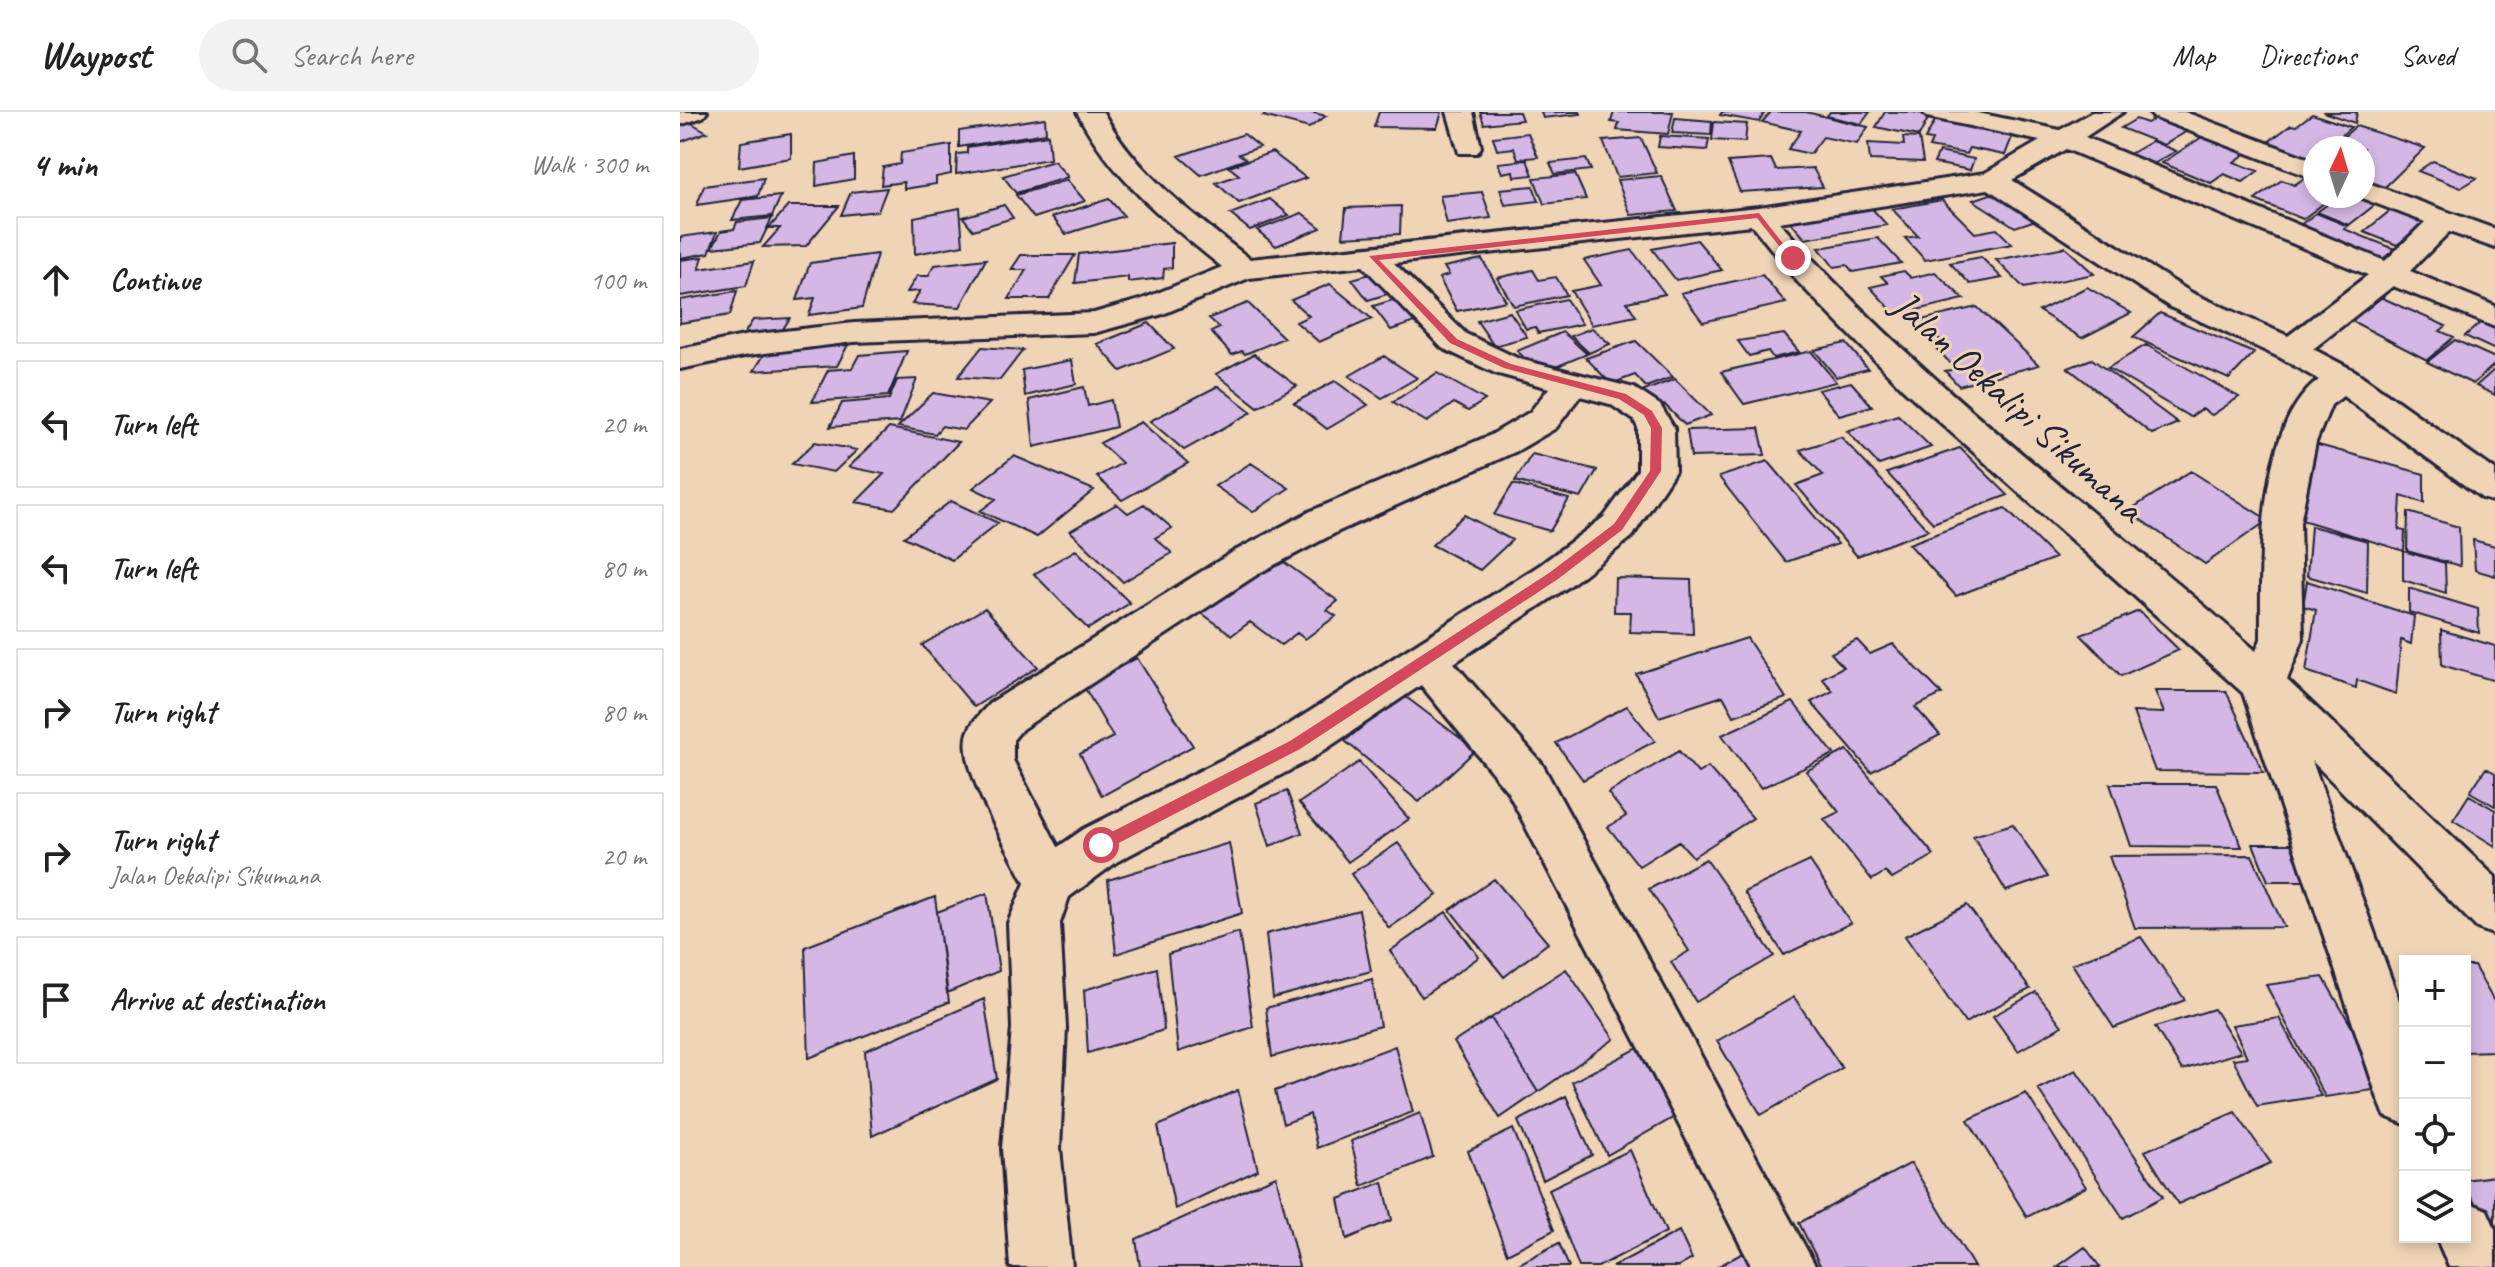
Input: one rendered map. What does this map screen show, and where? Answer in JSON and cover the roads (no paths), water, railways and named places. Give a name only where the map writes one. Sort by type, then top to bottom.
[{"type":"street","points":[[680,117],[694,112]]},
{"type":"street","points":[[1090,112],[1103,140],[1149,192],[1243,269]]},
{"type":"street","points":[[1460,112],[1468,147]]},
{"type":"street","points":[[1936,112],[2066,139],[2495,317]]},
{"type":"street","points":[[680,359],[833,335],[962,325],[1094,322],[1167,301],[1243,269],[1759,216],[1993,180],[2110,112]]},
{"type":"street","points":[[2162,112],[2303,166]]},
{"type":"street","points":[[1993,180],[2181,300],[2291,350],[2343,379],[2495,489]]},
{"type":"street","points":[[2375,194],[2495,239]]},
{"type":"street","name":"Jalan Oekalipi Sikumana","points":[[1759,216],[1793,258],[1951,413],[2207,632],[2495,911]]},
{"type":"street","points":[[2291,350],[2390,273],[2444,220]]},
{"type":"street","points":[[1041,1267],[1031,1148],[1039,1028],[1034,923],[1050,882],[1101,845],[1295,745],[1554,576],[1618,527],[1656,471],[1656,428],[1648,413],[1622,396],[1507,366],[1454,341],[1372,258]]},
{"type":"street","points":[[2343,379],[2316,399],[2298,442],[2281,523],[2282,639],[2263,686],[2399,1079]]},
{"type":"street","points":[[1050,882],[990,761],[990,735],[1006,716],[1247,562],[1325,521],[1504,443],[1543,420],[1572,382]]},
{"type":"street","points":[[1425,660],[1525,778],[1785,1267]]},
{"type":"street","points":[[2470,1243],[2481,1267]]}]
